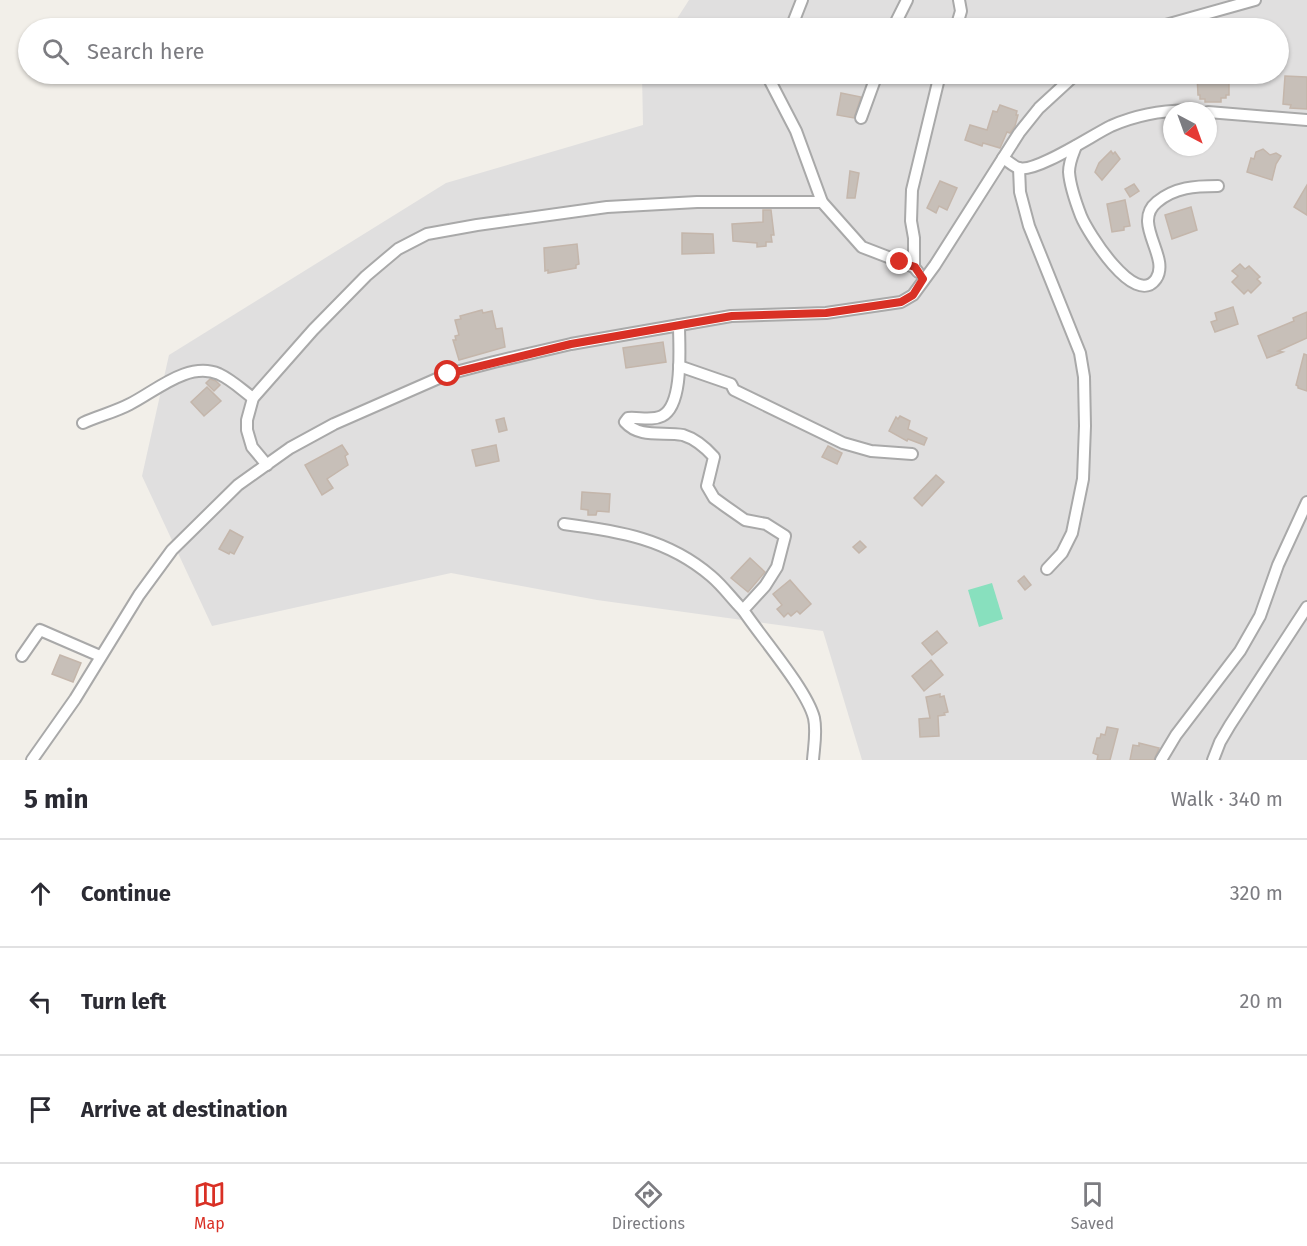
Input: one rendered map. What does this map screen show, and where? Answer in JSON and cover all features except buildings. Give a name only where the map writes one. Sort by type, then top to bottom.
[{"type":"street","points":[[795,18],[802,0]]},
{"type":"street","points":[[898,18],[907,0]]},
{"type":"street","points":[[959,0],[961,11],[959,18]]},
{"type":"street","points":[[1191,18],[1256,0]]},
{"type":"street","points":[[772,84],[796,131],[822,202],[862,247],[915,267]]},
{"type":"street","points":[[861,118],[873,84]]},
{"type":"street","points":[[923,279],[915,267],[911,221],[912,190],[938,84]]},
{"type":"street","points":[[32,760],[75,699],[157,569],[172,550],[222,499],[312,435],[448,374],[571,344],[732,316],[826,313],[901,302],[913,295],[1019,133],[1039,108],[1065,84]]},
{"type":"street","points":[[1003,158],[1019,168],[1028,167],[1048,160],[1113,125],[1153,112],[1163,111]]},
{"type":"street","points":[[1217,113],[1307,120]]},
{"type":"street","points":[[1076,146],[1069,172],[1081,218],[1095,244],[1119,271],[1135,284],[1149,284],[1155,280],[1158,271],[1158,261],[1148,218],[1152,206],[1164,196],[1179,189],[1218,186]]},
{"type":"street","points":[[1019,168],[1020,192],[1029,225],[1080,353],[1084,377],[1083,479],[1072,533],[1062,553],[1047,569]]},
{"type":"street","points":[[267,465],[252,447],[247,430],[247,420],[253,398],[313,330],[366,276],[398,249],[427,234],[607,207],[697,202],[822,202]]},
{"type":"street","points":[[679,325],[679,366],[676,394],[670,409],[659,417],[628,418],[625,422],[629,427],[655,435],[684,436],[703,446],[714,457],[707,486],[714,498],[745,520],[766,524],[785,536],[777,567],[765,586],[743,610]]},
{"type":"street","points":[[679,366],[731,384],[734,390],[843,443],[870,451],[912,454]]},
{"type":"street","points":[[83,423],[127,406],[167,381],[195,372],[207,371],[218,374],[230,380],[253,398]]},
{"type":"street","points":[[1161,760],[1176,735],[1240,651],[1260,616],[1278,565],[1307,502]]},
{"type":"street","points":[[564,524],[610,530],[665,546],[712,576],[743,610],[811,708],[815,732],[813,760]]},
{"type":"street","points":[[1213,760],[1230,725],[1307,607]]},
{"type":"street","points":[[22,656],[40,630],[100,656]]},
{"type":"shaded area","points":[[689,0],[1307,0],[1307,760],[862,760],[823,631],[597,600],[451,573],[212,626],[142,476],[169,355],[446,183],[643,125],[642,84],[1289,84],[1289,18],[677,18]]},
{"type":"green space","points":[[992,583],[1003,619],[979,627],[968,590]]},
{"type":"route","points":[[448,374],[571,344],[732,316],[826,313],[901,302],[913,295],[923,279],[915,267],[900,262]]}]
